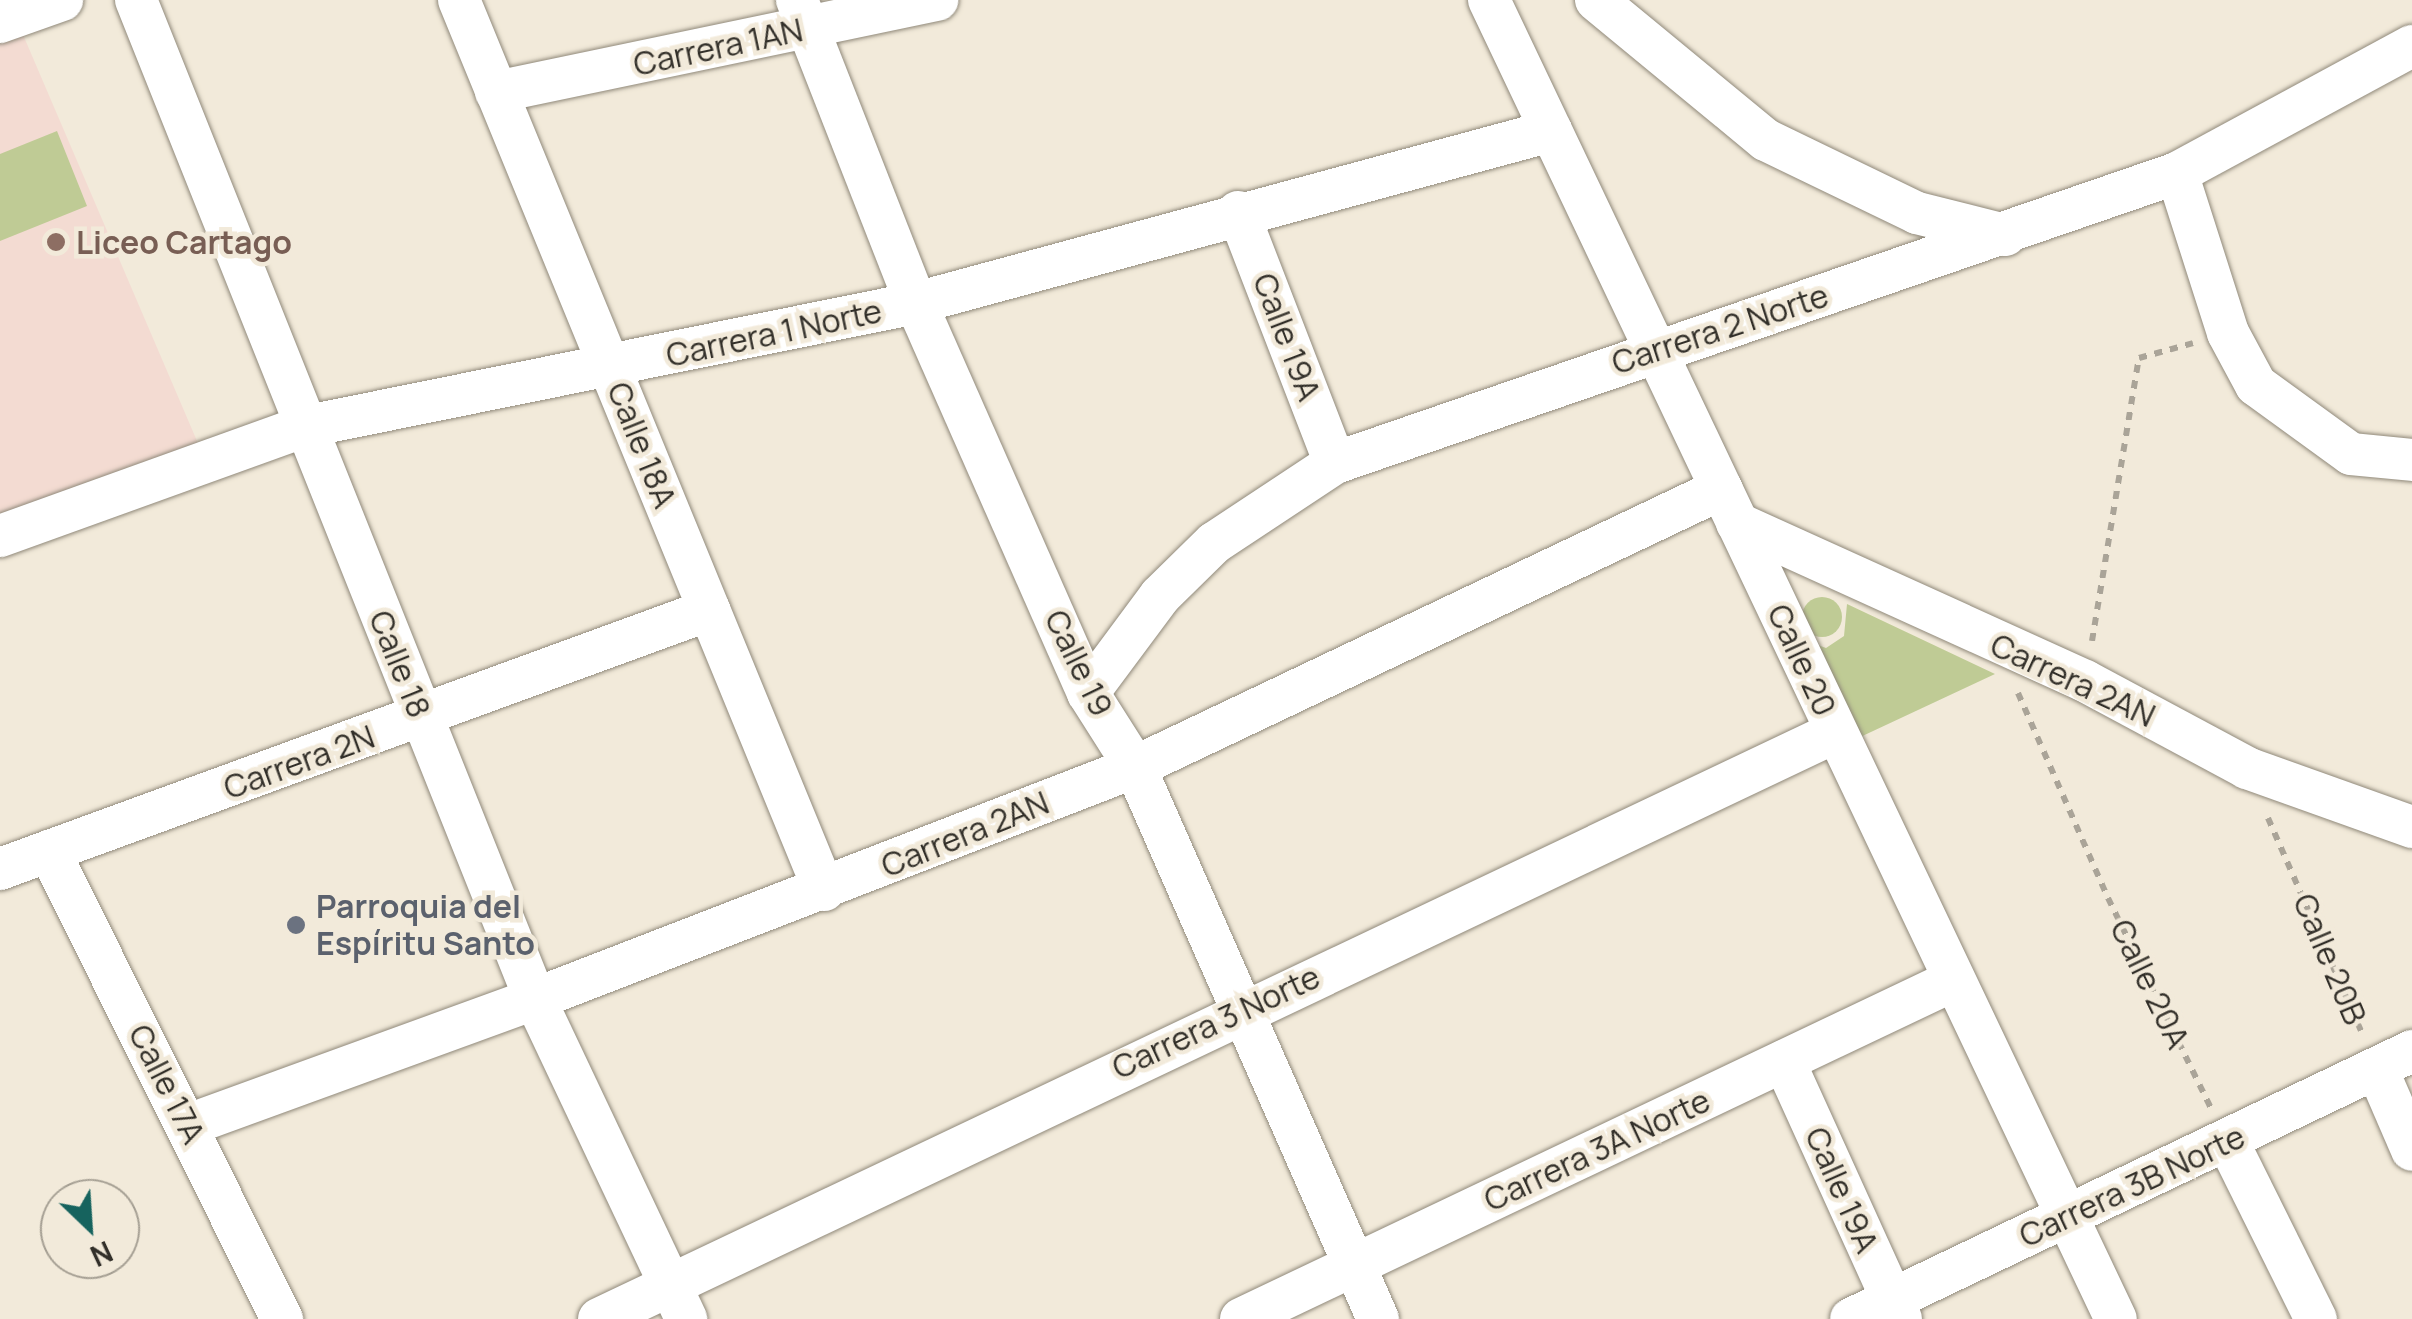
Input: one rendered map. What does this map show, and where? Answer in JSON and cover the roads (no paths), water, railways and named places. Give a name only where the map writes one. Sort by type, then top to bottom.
[{"type":"street","points":[[0,22],[62,0]]},
{"type":"street","name":"Calle 18","points":[[136,0],[535,999],[679,1301]]},
{"type":"street","name":"Calle 18A","points":[[458,0],[824,890]]},
{"type":"street","name":"Carrera 1AN","points":[[496,92],[804,14],[938,0]]},
{"type":"street","name":"Calle 20","points":[[1488,0],[2116,1319]]},
{"type":"street","points":[[1596,0],[1766,140],[1917,213],[2010,235]]},
{"type":"street","name":"Calle 19","points":[[804,14],[916,303],[1088,693],[1135,767],[1378,1319]]},
{"type":"street","name":"Carrera 2 Norte","points":[[1088,693],[1160,596],[1214,544],[1335,463],[1656,350],[2010,235],[2178,173],[2412,46]]},
{"type":"street","name":"Carrera 1 Norte","points":[[0,536],[304,427],[611,368],[916,303],[1238,212],[1551,131]]},
{"type":"street","points":[[2178,173],[2228,333],[2256,385],[2351,454],[2412,460]]},
{"type":"street","name":"Calle 19A","points":[[1238,212],[1335,463]]},
{"type":"street","name":"Carrera 2AN","points":[[188,1125],[824,890],[1135,767],[1729,507],[1996,644],[2086,682],[2247,768],[2412,826]]},
{"type":"street","name":"Carrera 2N","points":[[0,869],[709,610]]},
{"type":"street","name":"Carrera 3 Norte","points":[[598,1319],[679,1301],[1241,1009],[1836,732]]},
{"type":"street","name":"Calle 17A","points":[[50,851],[282,1319]]},
{"type":"street","name":"Carrera 3A Norte","points":[[1242,1319],[1954,980]]},
{"type":"street","points":[[2395,1060],[2412,1150]]},
{"type":"street","name":"Carrera 3B Norte","points":[[1851,1319],[1896,1309],[2069,1216],[2395,1060]]},
{"type":"street","name":"Calle 19A","points":[[1784,1061],[1896,1309]]},
{"type":"street","points":[[2227,1140],[2316,1319]]},
{"type":"place","name":"Liceo Cartago","points":[[56,242]]},
{"type":"place","name":"Parroquia del Espíritu Santo","points":[[296,925]]}]
